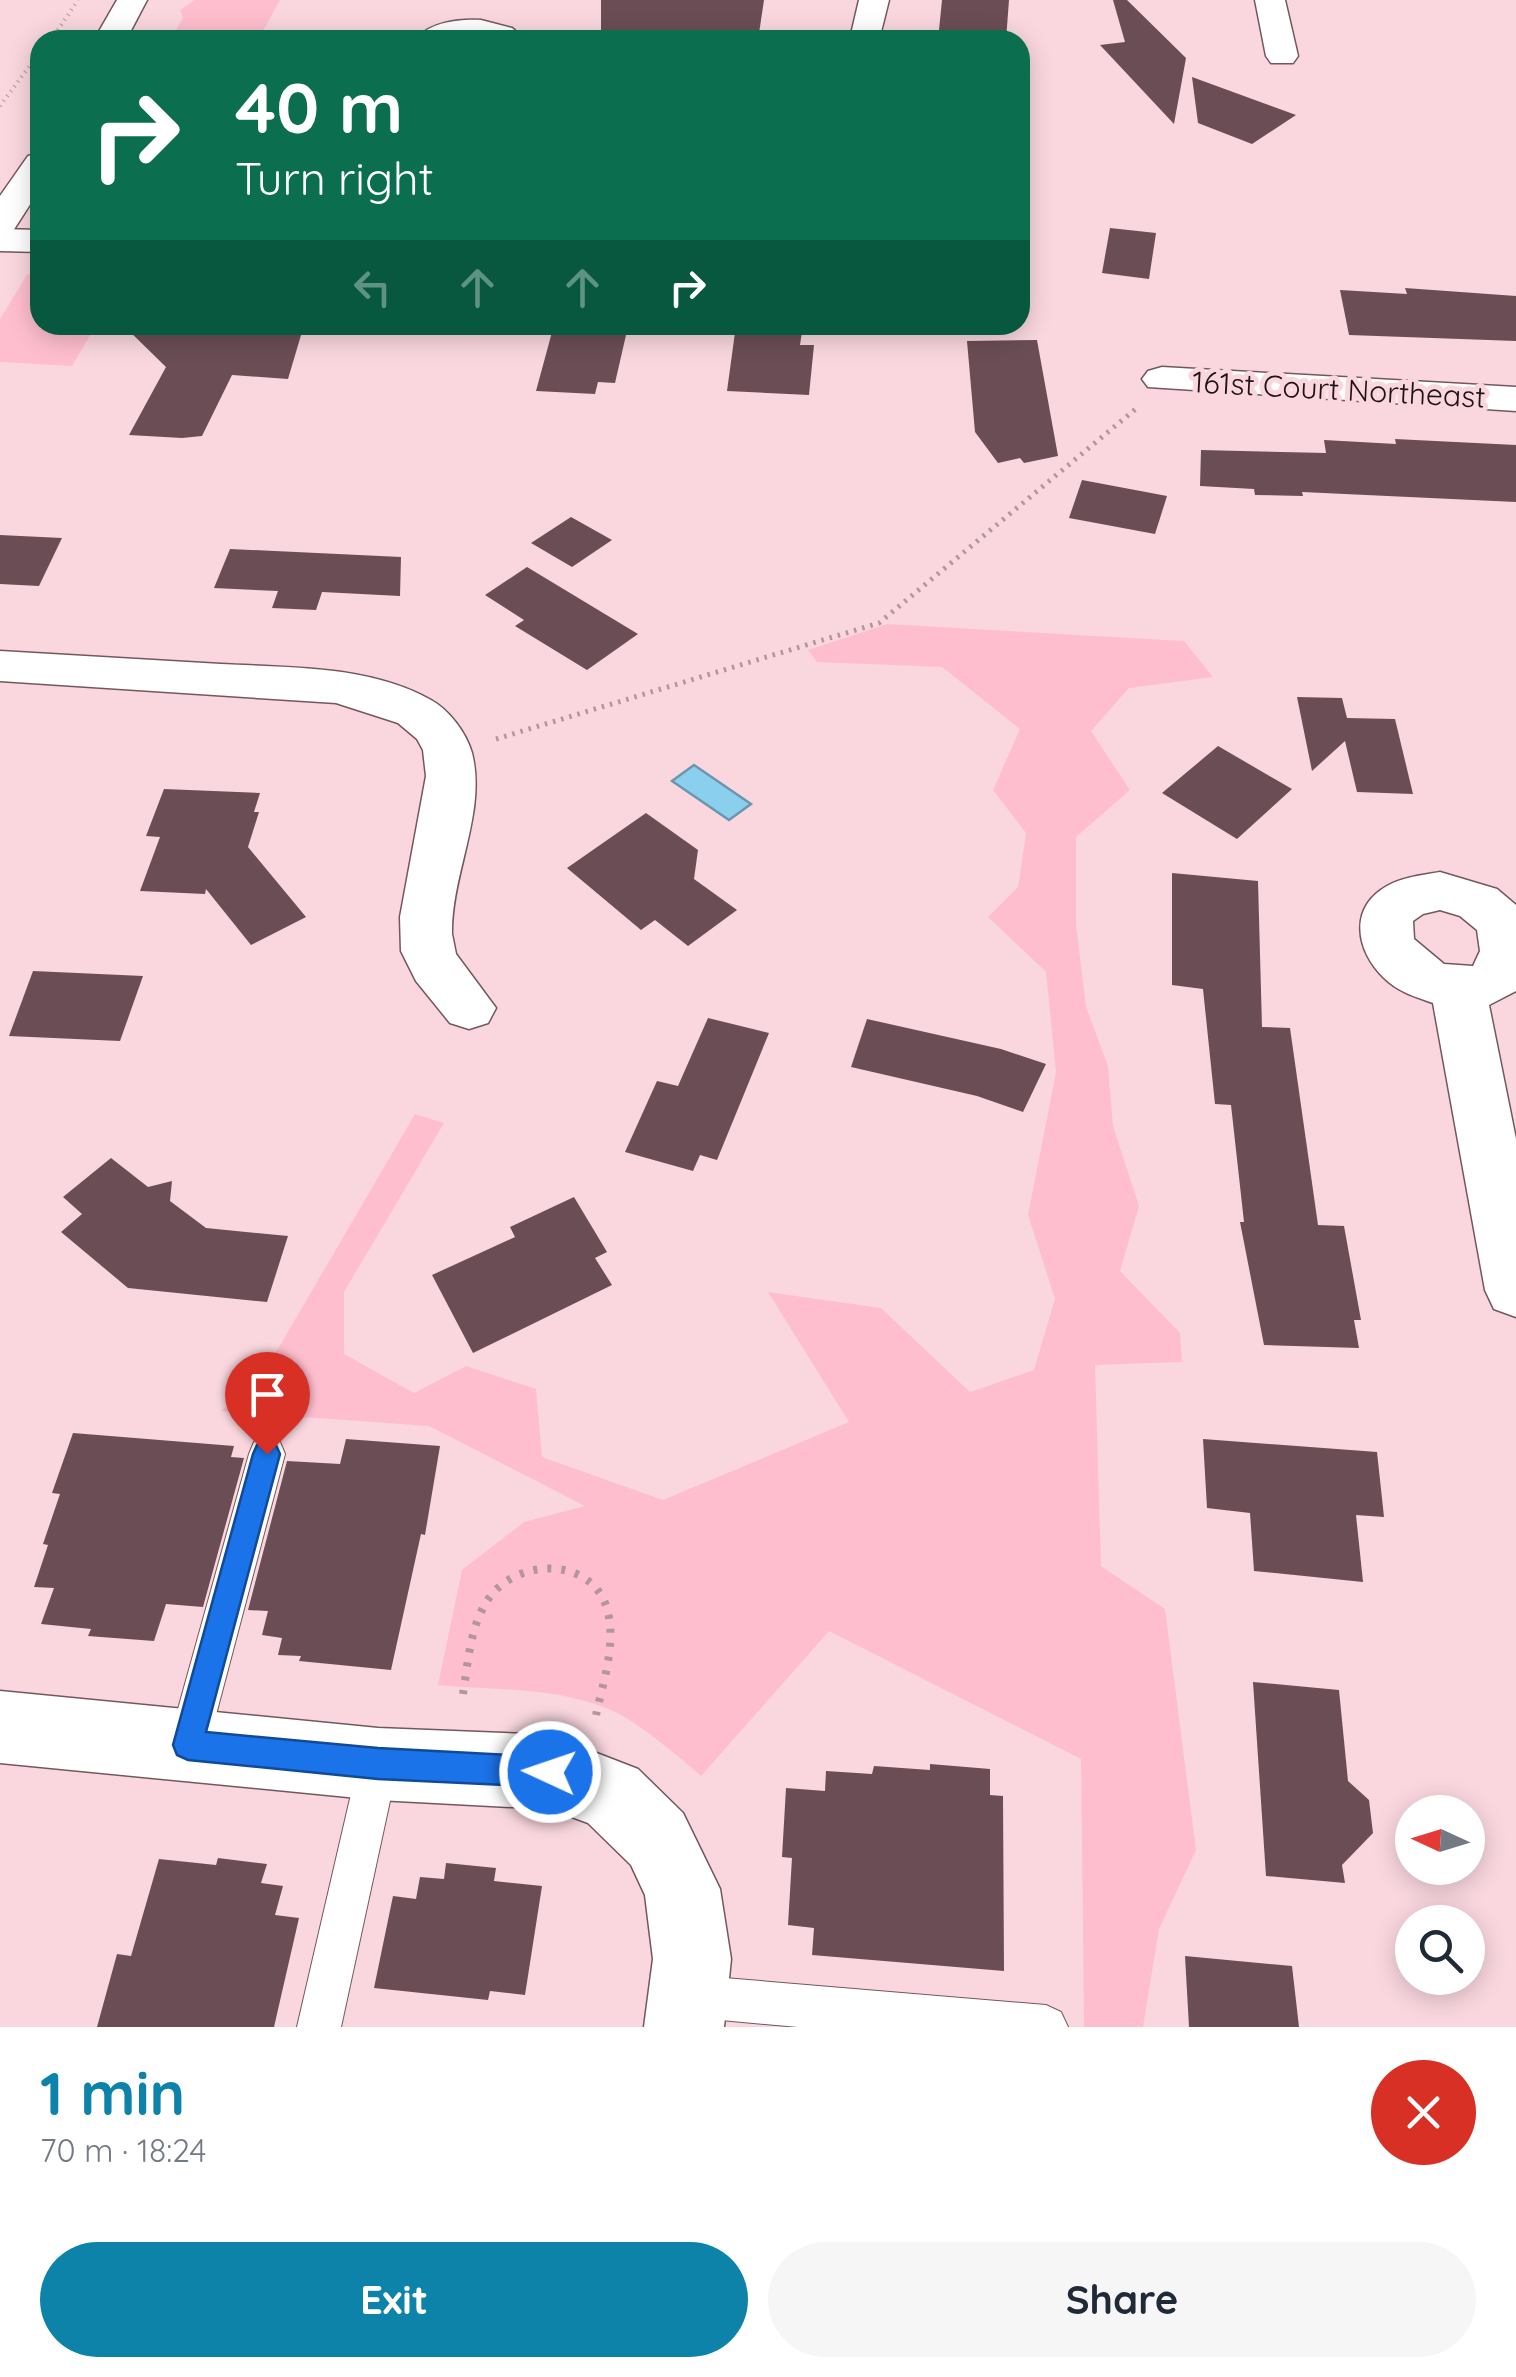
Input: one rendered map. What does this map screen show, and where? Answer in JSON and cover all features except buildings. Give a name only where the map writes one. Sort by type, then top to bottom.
[{"type":"street","points":[[116,30],[132,0]]},
{"type":"street","points":[[141,30],[155,0]]},
{"type":"street","points":[[868,30],[874,0]]},
{"type":"street","points":[[1270,0],[1282,56]]},
{"type":"street","points":[[0,222],[30,178]]},
{"type":"street","points":[[0,240],[30,241]]},
{"type":"street","name":"161st Court Northeast","points":[[1162,379],[1516,399]]},
{"type":"street","points":[[0,666],[336,687],[383,695],[416,710],[439,731],[450,751],[454,782],[424,921],[429,954],[469,1008]]},
{"type":"street","points":[[1458,988],[1516,1290]]},
{"type":"street","points":[[0,1727],[378,1764],[550,1772],[612,1796],[657,1839],[682,1888],[692,1958],[686,2012]]},
{"type":"lane","points":[[188,1745],[267,1454]]},
{"type":"lane","points":[[319,2027],[378,1764]]},
{"type":"lane","points":[[686,2012],[1046,2027]]},
{"type":"path","points":[[58,30],[78,0]]},
{"type":"path","points":[[0,106],[30,66]]},
{"type":"path","points":[[480,744],[879,623],[1129,417],[1162,379]]},
{"type":"path","points":[[463,1694],[481,1610],[497,1588],[517,1575],[546,1567],[569,1568],[602,1595],[609,1623],[596,1715]]},
{"type":"shaded area","points":[[195,0],[280,0],[264,30],[176,30],[183,18],[180,10]]},
{"type":"shaded area","points":[[30,274],[30,335],[90,335],[72,366],[0,362],[0,319]]},
{"type":"shaded area","points":[[887,624],[1184,641],[1213,677],[1129,688],[1091,731],[1130,790],[1076,837],[1076,924],[1086,1007],[1108,1066],[1113,1126],[1139,1206],[1120,1271],[1180,1333],[1182,1362],[1095,1365],[1101,1566],[1165,1609],[1196,1850],[1159,1929],[1143,2027],[1084,2027],[1081,1759],[829,1631],[701,1776],[647,1732],[607,1708],[560,1695],[438,1685],[462,1570],[524,1522],[585,1506],[429,1426],[221,1411],[265,1371],[415,1114],[444,1123],[344,1292],[344,1354],[414,1393],[466,1366],[536,1389],[542,1457],[663,1500],[849,1422],[768,1292],[881,1308],[970,1392],[1034,1370],[1055,1299],[1028,1215],[1056,1072],[1046,972],[988,917],[1018,887],[1026,833],[993,790],[1020,729],[942,667],[817,662],[808,650]]},
{"type":"water","points":[[694,765],[751,804],[729,820],[672,781]]},
{"type":"route","points":[[267,1454],[188,1745],[378,1764],[550,1772]]}]
